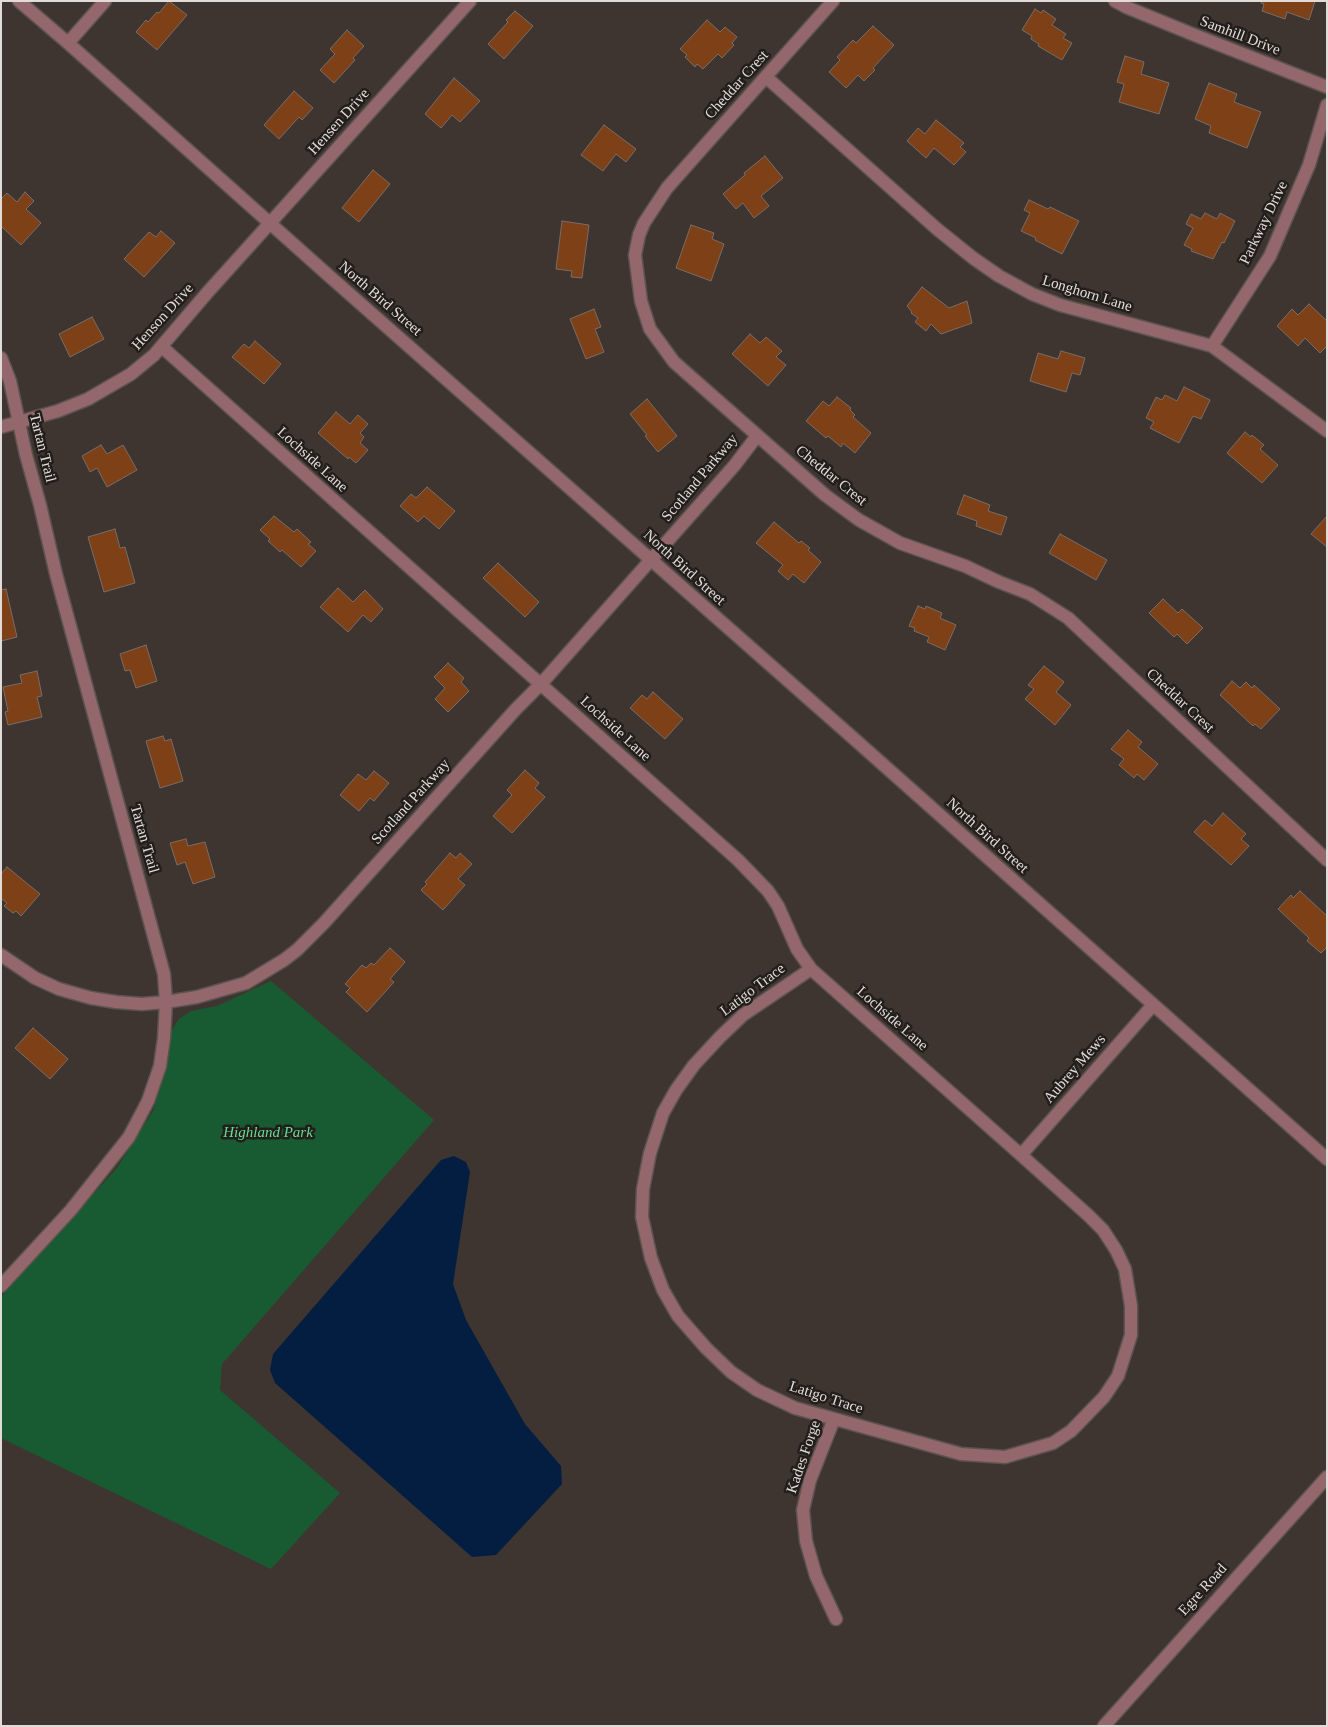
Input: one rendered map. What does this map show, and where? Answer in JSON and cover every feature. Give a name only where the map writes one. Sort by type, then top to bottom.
[{"type":"street","name":"North Bird Street","points":[[19,1],[1327,1159]]},
{"type":"street","points":[[68,43],[104,1]]},
{"type":"street","name":"Hensen Drive","points":[[232,265],[470,1]]},
{"type":"street","name":"Cheddar Crest","points":[[833,1],[667,188],[644,223],[639,235],[635,255],[640,301],[650,329],[674,362],[825,495],[859,520],[900,543],[965,566],[1030,594],[1068,618],[1327,860]]},
{"type":"street","name":"Samhill Drive","points":[[1115,1],[1197,36],[1327,87]]},
{"type":"street","name":"Longhorn Lane","points":[[766,77],[937,229],[999,276],[1032,294],[1060,305],[1212,346],[1327,431]]},
{"type":"street","name":"Parkway Drive","points":[[1212,346],[1270,256],[1309,165],[1327,106]]},
{"type":"street","name":"Henson Drive","points":[[1,427],[66,408],[88,399],[131,374],[162,347],[232,265]]},
{"type":"street","name":"Lochside Lane","points":[[162,347],[738,860],[768,891],[778,906],[797,949],[811,969],[1022,1155]]},
{"type":"street","name":"Tartan Trail","points":[[1,358],[10,381],[56,574],[164,974],[166,1002],[160,1066],[148,1101],[130,1137],[71,1210],[1,1286]]},
{"type":"street","name":"Scotland Parkway","points":[[1,955],[35,978],[59,989],[91,998],[142,1004],[197,997],[246,983],[284,960],[324,923],[516,709],[540,685],[734,466],[757,436]]},
{"type":"street","name":"Latigo Trace","points":[[811,969],[743,1015],[694,1065],[676,1090],[663,1113],[650,1153],[643,1189],[642,1217],[651,1258],[663,1290],[678,1316],[706,1348],[731,1372],[757,1390],[795,1408],[961,1454],[1006,1457],[1053,1443],[1070,1431],[1104,1397],[1118,1376],[1131,1335],[1131,1306],[1125,1269],[1116,1250],[1102,1230],[1022,1155]]},
{"type":"street","name":"Aubrey Mews","points":[[1022,1155],[1153,1005]]},
{"type":"street","name":"Kades Forge","points":[[834,1419],[810,1480],[803,1510],[806,1541],[816,1576],[836,1619]]},
{"type":"street","name":"Egre Road","points":[[1104,1726],[1327,1477]]},
{"type":"green space","name":"Highland Park","points":[[271,981],[434,1120],[222,1364],[220,1390],[340,1493],[271,1569],[1,1438],[1,1297],[117,1168],[153,1111],[168,1062],[172,1030],[179,1019],[191,1011],[217,1006]]},
{"type":"water","points":[[454,1156],[466,1162],[470,1172],[453,1284],[466,1320],[525,1424],[561,1466],[562,1484],[496,1555],[472,1557],[275,1383],[270,1370],[273,1354],[441,1160]]},
{"type":"building","points":[[169,1],[187,15],[157,50],[136,32],[146,20],[148,22],[157,12],[159,13]]},
{"type":"building","points":[[1262,1],[1315,1],[1309,20],[1287,12],[1285,19],[1262,11],[1264,4],[1261,3]]},
{"type":"building","points":[[1035,9],[1041,13],[1043,10],[1056,19],[1052,25],[1066,34],[1063,38],[1072,43],[1062,60],[1038,46],[1039,44],[1031,39],[1032,36],[1022,30]]},
{"type":"building","points":[[515,11],[533,26],[504,59],[488,44],[508,22],[506,20]]},
{"type":"building","points":[[707,20],[720,32],[725,27],[737,37],[732,43],[734,45],[722,58],[718,54],[703,69],[697,64],[695,67],[685,57],[687,55],[680,49]]},
{"type":"building","points":[[873,26],[894,45],[864,81],[858,75],[846,88],[829,72],[840,60],[837,57],[853,40],[856,43]]},
{"type":"building","points":[[347,30],[364,46],[353,58],[355,60],[334,83],[320,70],[335,54],[330,49]]},
{"type":"building","points":[[1125,56],[1144,62],[1141,74],[1169,83],[1159,114],[1119,102],[1124,84],[1117,82]]},
{"type":"building","points":[[454,78],[480,101],[460,122],[452,115],[441,128],[425,114]]},
{"type":"building","points":[[1209,83],[1237,94],[1234,102],[1261,112],[1247,148],[1209,133],[1211,126],[1195,119]]},
{"type":"building","points":[[294,91],[313,108],[302,120],[299,117],[279,139],[264,125]]},
{"type":"building","points":[[936,120],[964,143],[960,147],[966,152],[954,165],[934,148],[926,158],[907,141],[918,128],[925,134]]},
{"type":"building","points":[[604,125],[636,149],[626,162],[616,154],[603,171],[581,155]]},
{"type":"building","points":[[765,156],[783,178],[761,196],[769,206],[754,218],[743,203],[736,209],[723,194]]},
{"type":"building","points":[[373,170],[390,184],[359,222],[342,208]]},
{"type":"building","points":[[25,192],[34,201],[26,209],[41,223],[21,245],[1,226],[1,199],[7,193],[17,202]]},
{"type":"building","points":[[1029,200],[1048,209],[1050,207],[1079,221],[1062,254],[1021,231],[1030,213],[1024,210]]},
{"type":"building","points":[[1205,213],[1217,219],[1220,213],[1235,221],[1224,243],[1222,242],[1213,259],[1191,251],[1192,249],[1184,245],[1193,228],[1186,224],[1191,214],[1201,219]]},
{"type":"building","points":[[562,221],[589,225],[582,278],[571,277],[572,271],[556,269]]},
{"type":"building","points":[[691,225],[714,233],[712,239],[724,244],[711,281],[676,268]]},
{"type":"building","points":[[161,231],[175,243],[144,277],[124,259],[149,232],[156,237]]},
{"type":"building","points":[[922,287],[949,308],[967,301],[972,323],[941,334],[931,324],[926,331],[915,322],[918,318],[911,313],[907,306]]},
{"type":"building","points":[[1309,304],[1327,321],[1327,346],[1320,353],[1305,338],[1298,346],[1277,326],[1292,309],[1298,315]]},
{"type":"building","points":[[594,309],[601,327],[595,329],[604,352],[586,359],[570,319]]},
{"type":"building","points":[[92,317],[104,339],[70,357],[59,334]]},
{"type":"building","points":[[750,334],[760,343],[766,337],[782,351],[776,357],[786,365],[768,386],[732,354]]},
{"type":"building","points":[[255,341],[281,364],[264,384],[232,357],[244,344],[249,348]]},
{"type":"building","points":[[1061,351],[1085,358],[1080,375],[1072,373],[1066,392],[1030,381],[1038,353],[1058,359]]},
{"type":"building","points":[[1184,387],[1210,400],[1201,419],[1193,416],[1179,443],[1150,428],[1154,422],[1146,418],[1156,397],[1162,400],[1165,395],[1177,401]]},
{"type":"building","points":[[837,397],[851,408],[850,410],[855,415],[853,417],[871,433],[855,453],[843,443],[841,447],[828,436],[826,438],[806,421],[823,401],[829,406]]},
{"type":"building","points":[[647,399],[677,436],[658,452],[630,414]]},
{"type":"building","points":[[336,412],[350,424],[358,415],[368,424],[360,433],[364,437],[360,443],[368,450],[356,463],[349,457],[348,459],[318,433]]},
{"type":"building","points":[[1245,432],[1264,445],[1260,449],[1278,465],[1262,483],[1227,453]]},
{"type":"building","points":[[101,445],[107,454],[123,445],[137,470],[107,487],[97,468],[90,472],[82,456]]},
{"type":"building","points":[[427,487],[455,511],[439,529],[424,516],[418,522],[400,506],[411,494],[416,498]]},
{"type":"building","points":[[964,495],[990,505],[988,511],[1007,517],[1001,535],[976,526],[977,521],[957,514]]},
{"type":"building","points":[[274,516],[294,532],[297,529],[311,542],[308,544],[316,551],[301,567],[282,550],[280,552],[260,530]]},
{"type":"building","points":[[1327,516],[1327,547],[1311,534]]},
{"type":"building","points":[[774,522],[799,543],[801,541],[810,548],[808,550],[821,562],[804,583],[793,574],[788,580],[778,571],[783,565],[756,543]]},
{"type":"building","points":[[115,529],[120,548],[125,547],[135,583],[104,592],[88,537]]},
{"type":"building","points":[[1060,534],[1107,560],[1096,580],[1049,553]]},
{"type":"building","points":[[498,563],[539,602],[525,617],[483,578]]},
{"type":"building","points":[[338,588],[353,602],[365,590],[383,609],[371,622],[363,615],[348,632],[320,607]]},
{"type":"building","points":[[6,589],[17,637],[1,641],[1,590]]},
{"type":"building","points":[[1163,599],[1178,613],[1182,609],[1203,628],[1187,644],[1177,634],[1174,637],[1149,613]]},
{"type":"building","points":[[918,606],[925,609],[926,606],[942,613],[940,618],[956,625],[945,650],[927,642],[929,637],[914,631],[915,628],[909,626]]},
{"type":"building","points":[[146,645],[157,681],[136,688],[130,670],[125,671],[120,654]]},
{"type":"building","points":[[448,663],[464,678],[461,682],[469,691],[448,712],[435,699],[445,688],[434,677]]},
{"type":"building","points":[[1044,666],[1064,682],[1056,692],[1071,705],[1055,725],[1025,699],[1034,689],[1028,685]]},
{"type":"building","points":[[37,671],[42,696],[37,697],[42,717],[8,725],[5,712],[8,711],[3,687],[22,683],[20,675]]},
{"type":"building","points":[[1232,681],[1240,688],[1246,682],[1252,688],[1254,685],[1280,709],[1261,729],[1255,724],[1253,726],[1220,695]]},
{"type":"building","points":[[653,692],[683,719],[665,739],[630,708],[642,695],[647,699]]},
{"type":"building","points":[[1128,730],[1142,742],[1138,747],[1158,764],[1144,780],[1137,774],[1134,778],[1119,765],[1124,759],[1111,749]]},
{"type":"building","points":[[163,736],[165,741],[171,739],[183,781],[160,788],[146,741]]},
{"type":"building","points":[[525,770],[539,783],[535,788],[545,797],[512,833],[493,816],[512,795],[507,790]]},
{"type":"building","points":[[374,771],[389,783],[374,801],[370,798],[359,811],[340,795],[358,774],[366,780]]},
{"type":"building","points":[[1223,813],[1246,834],[1241,839],[1249,846],[1231,865],[1194,832],[1205,820],[1212,826]]},
{"type":"building","points":[[186,839],[188,846],[205,842],[215,877],[193,884],[185,862],[177,865],[170,843]]},
{"type":"building","points":[[450,853],[456,858],[460,853],[472,864],[458,879],[465,885],[443,910],[421,890],[427,884],[425,882]]},
{"type":"building","points":[[7,867],[40,894],[21,916],[16,911],[13,913],[4,906],[7,903],[1,898],[1,874]]},
{"type":"building","points":[[1300,891],[1327,916],[1327,947],[1321,953],[1307,941],[1309,938],[1278,909],[1291,895],[1293,898]]},
{"type":"building","points":[[390,948],[405,962],[390,979],[394,982],[367,1012],[346,992],[350,988],[345,984],[362,965],[366,968],[371,963],[374,965]]},
{"type":"building","points":[[33,1028],[68,1059],[50,1079],[15,1048]]}]
